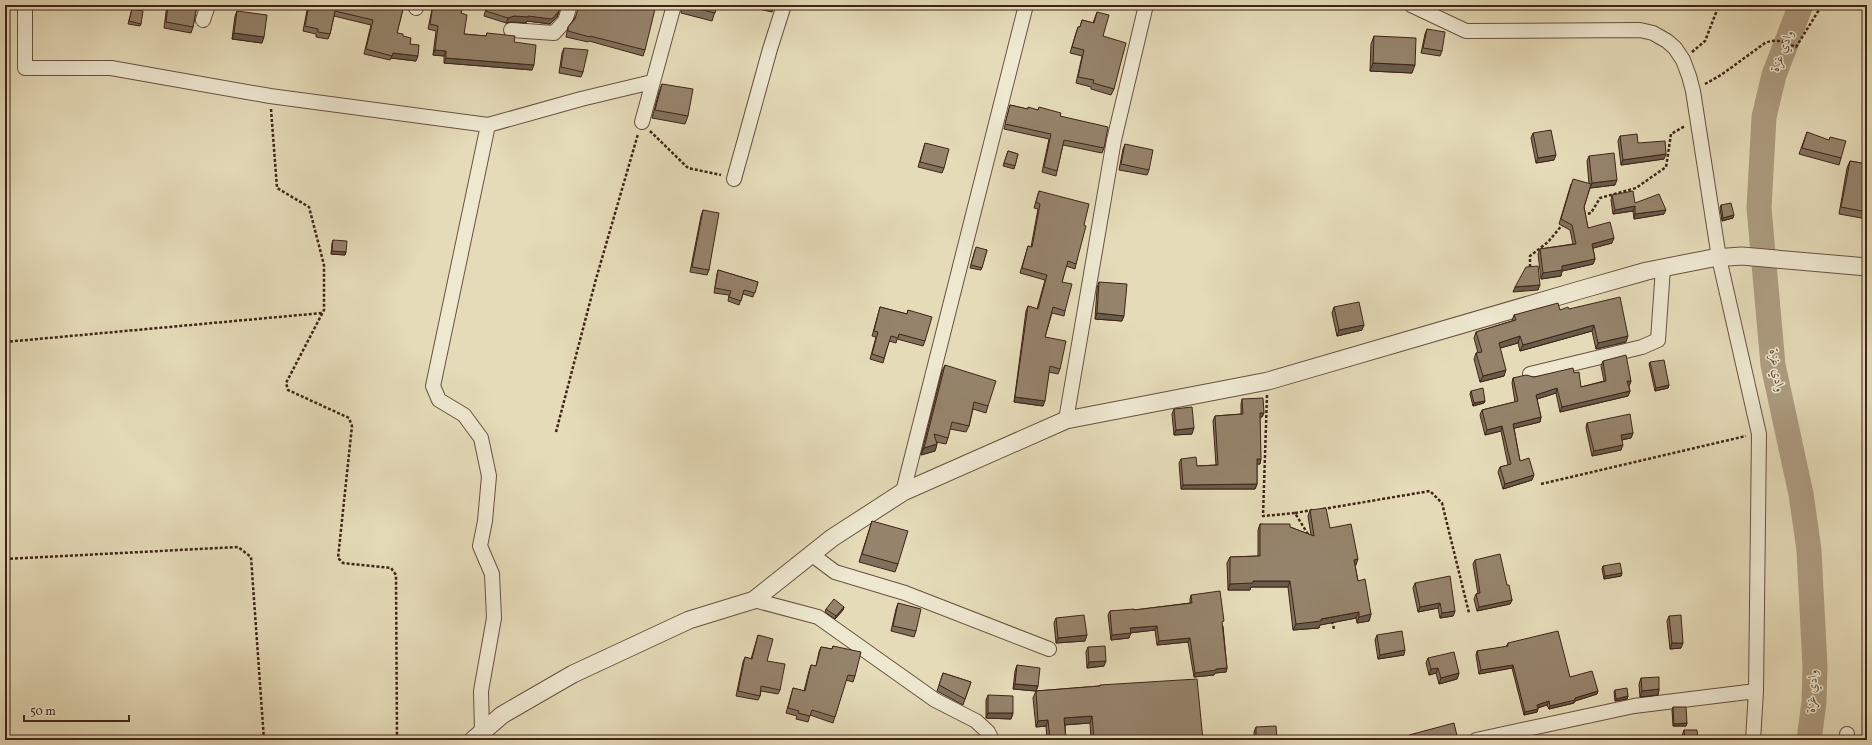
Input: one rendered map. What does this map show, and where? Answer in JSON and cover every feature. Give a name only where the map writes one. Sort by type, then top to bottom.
[{"type":"street","points":[[24,5],[25,68],[111,68],[270,96],[488,125],[581,99],[652,82]]},
{"type":"street","points":[[203,20],[208,5]]},
{"type":"street","points":[[511,30],[554,33],[565,21],[570,5]]},
{"type":"street","points":[[642,122],[674,5]]},
{"type":"street","points":[[734,179],[770,49],[784,5]]},
{"type":"street","points":[[903,492],[1026,5]]},
{"type":"street","points":[[1066,420],[1114,140],[1146,5]]},
{"type":"street","points":[[1410,5],[1466,31],[1640,30],[1660,36],[1675,48],[1683,60],[1693,91],[1719,258],[1758,434],[1756,691],[1753,740]]},
{"type":"street","points":[[478,736],[480,691],[494,618],[492,574],[480,546],[485,521],[489,476],[481,438],[464,415],[439,400],[433,386],[488,125]]},
{"type":"street","points":[[478,736],[502,715],[573,674],[689,620],[754,600],[832,538],[903,492],[1066,420],[1268,381],[1580,290],[1663,268],[1719,258],[1742,256],[1806,263],[1867,267]]},
{"type":"street","points":[[1530,374],[1642,347],[1658,340],[1663,268]]},
{"type":"street","points":[[811,554],[835,572],[905,593],[1049,649]]},
{"type":"street","points":[[754,600],[818,617],[935,700],[976,721],[988,732],[992,740]]},
{"type":"street","points":[[1476,740],[1634,706],[1756,691]]},
{"type":"path","points":[[1683,60],[1705,41],[1719,5]]},
{"type":"path","points":[[1693,91],[1721,75],[1765,43],[1772,40],[1779,40],[1796,47],[1822,5]]},
{"type":"path","points":[[270,96],[276,188],[309,207],[324,265],[324,310],[286,383],[288,390],[349,418],[352,426],[338,558],[343,563],[391,568],[396,575],[397,740]]},
{"type":"path","points":[[1576,216],[1591,213],[1600,198],[1636,188],[1666,167],[1671,134],[1698,118]]},
{"type":"path","points":[[556,432],[596,279],[642,122],[688,168],[734,179]]},
{"type":"path","points":[[1530,267],[1530,256],[1548,242],[1569,218]]},
{"type":"path","points":[[5,342],[322,314]]},
{"type":"path","points":[[1268,381],[1264,516],[1295,513],[1430,491],[1442,503],[1469,613]]},
{"type":"path","points":[[1541,484],[1758,434]]},
{"type":"path","points":[[1295,513],[1312,540]]},
{"type":"path","points":[[5,559],[238,547],[251,557],[264,740]]},
{"type":"path","points":[[1331,614],[1334,629]]},
{"type":"building","points":[[168,5],[197,5],[193,27],[166,22]]},
{"type":"building","points":[[309,5],[404,5],[397,33],[411,38],[410,44],[419,45],[418,56],[393,53],[392,56],[366,49],[373,20],[335,11],[330,34],[318,32],[318,29],[305,26]]},
{"type":"building","points":[[433,5],[463,5],[461,13],[467,15],[464,34],[486,36],[487,33],[515,36],[514,42],[536,45],[534,65],[446,58],[446,51],[435,50],[438,26],[430,24]]},
{"type":"building","points":[[487,5],[561,5],[559,11],[552,19],[528,16],[514,16],[508,18],[486,11]]},
{"type":"building","points":[[579,5],[656,5],[645,50],[568,31],[568,27],[575,19]]},
{"type":"building","points":[[684,5],[717,5],[715,13]]},
{"type":"building","points":[[132,9],[143,11],[141,24],[129,21]]},
{"type":"building","points":[[237,11],[267,15],[264,37],[234,33]]},
{"type":"building","points":[[1097,12],[1109,15],[1103,36],[1126,43],[1114,89],[1093,83],[1094,80],[1078,77],[1084,50],[1072,47],[1078,27],[1080,27],[1082,20],[1094,23]]},
{"type":"building","points":[[1427,29],[1445,32],[1442,51],[1423,48]]},
{"type":"building","points":[[1374,36],[1416,38],[1415,65],[1373,63]]},
{"type":"building","points":[[564,48],[588,50],[583,72],[561,67]]},
{"type":"building","points":[[662,84],[693,89],[688,116],[655,110]]},
{"type":"building","points":[[1010,105],[1038,110],[1039,107],[1061,113],[1060,116],[1108,127],[1104,148],[1064,140],[1057,171],[1044,167],[1051,134],[1005,124]]},
{"type":"building","points":[[1551,130],[1556,155],[1538,158],[1533,133]]},
{"type":"building","points":[[1807,132],[1829,140],[1830,137],[1846,141],[1841,158],[1802,148]]},
{"type":"building","points":[[1637,134],[1638,143],[1665,141],[1666,154],[1623,160],[1620,136]]},
{"type":"building","points":[[925,143],[949,149],[944,168],[920,162]]},
{"type":"building","points":[[1125,144],[1153,150],[1149,170],[1121,164]]},
{"type":"building","points":[[1008,151],[1018,154],[1015,166],[1004,163]]},
{"type":"building","points":[[1614,153],[1617,180],[1592,183],[1589,156]]},
{"type":"building","points":[[1850,161],[1867,164],[1867,212],[1841,207]]},
{"type":"building","points":[[1573,179],[1591,184],[1584,207],[1588,228],[1610,222],[1614,238],[1592,244],[1595,259],[1562,266],[1562,270],[1543,273],[1540,249],[1576,244],[1572,225],[1561,219]]},
{"type":"building","points":[[1039,191],[1089,204],[1084,225],[1086,226],[1076,264],[1068,261],[1062,282],[1072,284],[1065,311],[1053,307],[1045,337],[1066,341],[1060,369],[1050,366],[1045,401],[1015,397],[1028,306],[1038,309],[1047,275],[1022,268],[1028,246],[1032,247],[1040,204],[1036,202]]},
{"type":"building","points":[[1633,191],[1635,203],[1659,194],[1666,210],[1635,214],[1635,206],[1615,210],[1612,195]]},
{"type":"building","points":[[1731,203],[1734,215],[1723,218],[1721,205]]},
{"type":"building","points":[[703,210],[719,213],[709,270],[692,267]]},
{"type":"building","points":[[333,240],[347,241],[346,252],[332,251]]},
{"type":"building","points":[[976,247],[987,250],[982,268],[971,265]]},
{"type":"building","points":[[1538,266],[1540,285],[1515,287],[1526,267]]},
{"type":"building","points":[[718,270],[758,282],[755,293],[744,290],[741,301],[729,297],[731,291],[715,288]]},
{"type":"building","points":[[1099,282],[1127,284],[1124,316],[1097,313]]},
{"type":"building","points":[[1620,297],[1628,336],[1598,343],[1594,325],[1523,345],[1520,336],[1499,343],[1506,370],[1483,376],[1476,353],[1482,352],[1476,332],[1516,320],[1514,315],[1558,303],[1560,310],[1568,307],[1569,309]]},
{"type":"building","points":[[1359,302],[1364,325],[1339,330],[1334,307]]},
{"type":"building","points":[[880,307],[907,314],[908,310],[932,317],[925,341],[899,334],[898,338],[891,336],[884,358],[872,354],[878,332],[874,331]]},
{"type":"building","points":[[1626,355],[1631,381],[1627,381],[1630,391],[1562,407],[1557,388],[1536,395],[1541,417],[1513,424],[1520,461],[1529,458],[1534,475],[1505,484],[1500,467],[1511,464],[1502,426],[1487,430],[1482,410],[1518,401],[1513,378],[1526,375],[1534,377],[1573,368],[1574,373],[1579,372],[1581,387],[1606,381],[1603,361]]},
{"type":"building","points":[[1664,360],[1669,385],[1656,388],[1650,362]]},
{"type":"building","points":[[945,365],[996,381],[988,406],[974,402],[969,426],[952,422],[948,438],[934,434],[937,444],[924,448]]},
{"type":"building","points":[[1483,388],[1485,401],[1474,403],[1471,391]]},
{"type":"building","points":[[1263,398],[1264,413],[1260,413],[1261,459],[1257,459],[1257,484],[1183,485],[1181,459],[1196,457],[1197,466],[1218,465],[1215,416],[1243,414],[1242,399]]},
{"type":"building","points":[[1192,407],[1194,428],[1176,430],[1174,409]]},
{"type":"building","points":[[1630,414],[1633,433],[1621,435],[1623,445],[1594,451],[1587,423]]},
{"type":"building","points":[[1326,508],[1330,528],[1351,524],[1358,559],[1354,560],[1358,581],[1365,579],[1371,614],[1359,617],[1359,612],[1321,619],[1321,621],[1296,624],[1290,581],[1253,581],[1253,583],[1230,584],[1230,557],[1260,556],[1260,524],[1290,524],[1290,527],[1314,536],[1310,510]]},
{"type":"building","points":[[872,521],[908,531],[898,564],[862,554]]},
{"type":"building","points":[[1500,554],[1512,600],[1479,607],[1476,594],[1480,593],[1475,560]]},
{"type":"building","points":[[1620,563],[1622,573],[1605,576],[1603,566]]},
{"type":"building","points":[[1450,576],[1455,611],[1442,613],[1440,603],[1420,607],[1415,583]]},
{"type":"building","points":[[1220,591],[1224,621],[1222,622],[1227,668],[1195,673],[1190,638],[1159,641],[1157,626],[1130,628],[1131,633],[1112,635],[1110,611],[1134,610],[1192,603],[1191,595]]},
{"type":"building","points":[[834,599],[844,607],[836,616],[826,609]]},
{"type":"building","points":[[898,603],[921,609],[916,631],[893,626]]},
{"type":"building","points":[[1084,615],[1087,635],[1058,638],[1056,618]]},
{"type":"building","points":[[1681,615],[1683,643],[1672,643],[1669,616]]},
{"type":"building","points":[[1402,631],[1405,650],[1380,655],[1377,635]]},
{"type":"building","points":[[1558,631],[1570,677],[1592,671],[1598,691],[1575,698],[1575,700],[1550,706],[1549,701],[1537,705],[1538,709],[1525,712],[1513,665],[1481,670],[1477,651],[1508,646],[1508,643]]},
{"type":"building","points":[[758,635],[773,639],[767,661],[785,664],[780,690],[761,686],[760,696],[738,691],[745,657],[752,659]]},
{"type":"building","points":[[833,646],[861,652],[855,676],[848,675],[835,717],[812,710],[810,716],[798,713],[799,711],[788,708],[793,688],[805,691],[811,665],[816,666],[821,647],[832,649]]},
{"type":"building","points":[[1105,646],[1106,661],[1089,662],[1088,647]]},
{"type":"building","points":[[1454,652],[1459,673],[1441,678],[1438,668],[1431,669],[1428,658]]},
{"type":"building","points":[[1017,665],[1040,668],[1038,686],[1015,684]]},
{"type":"building","points":[[943,673],[971,682],[965,699],[939,685]]},
{"type":"building","points":[[1659,677],[1659,689],[1642,691],[1641,678]]},
{"type":"building","points":[[1197,679],[1203,740],[1094,740],[1092,716],[1064,718],[1066,740],[1050,740],[1048,720],[1038,721],[1036,691],[1100,685]]},
{"type":"building","points":[[1627,688],[1628,696],[1616,699],[1615,690]]},
{"type":"building","points":[[988,695],[1013,696],[1013,713],[988,713]]},
{"type":"building","points":[[1673,707],[1686,707],[1687,723],[1674,724]]},
{"type":"building","points":[[1454,723],[1458,740],[1409,740],[1409,735]]},
{"type":"building","points":[[1276,726],[1277,740],[1256,740],[1256,727]]},
{"type":"building","points":[[1684,730],[1697,730],[1698,740],[1685,740]]},
{"type":"waterway","name":"وادي غزة","points":[[1801,5],[1774,75],[1764,117],[1759,208],[1773,365],[1801,494],[1809,550],[1815,667],[1814,702],[1809,740]]}]
